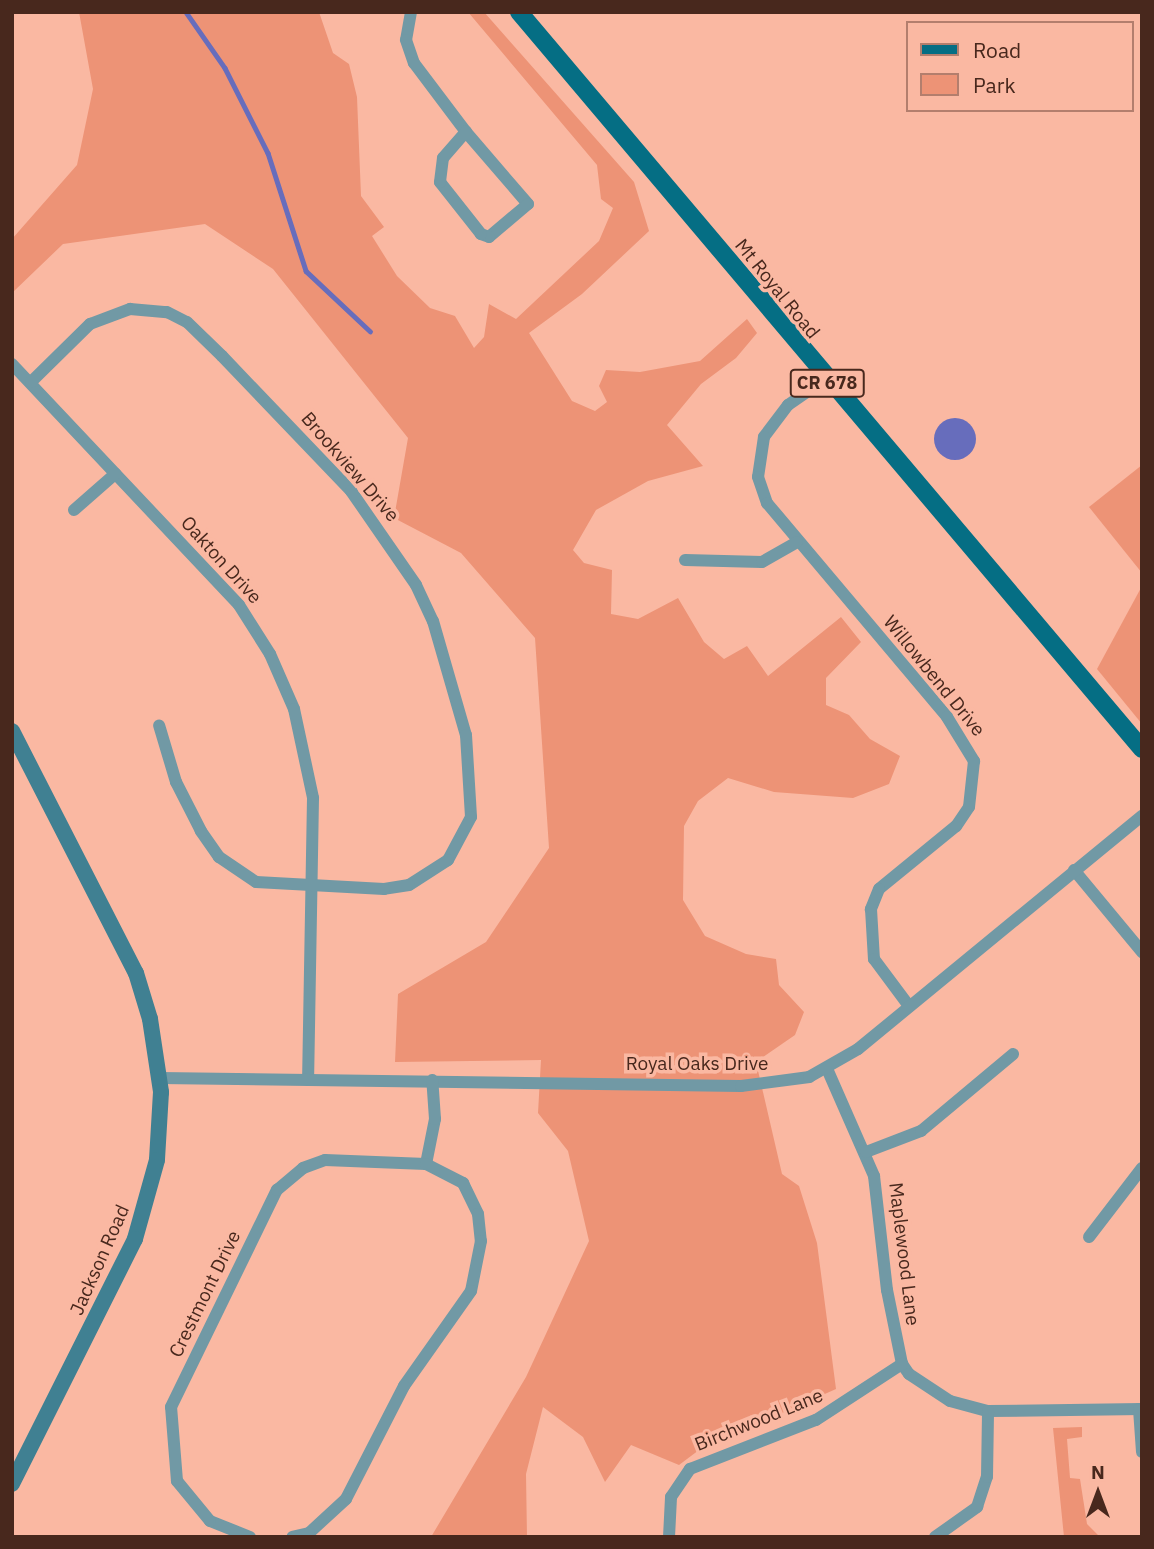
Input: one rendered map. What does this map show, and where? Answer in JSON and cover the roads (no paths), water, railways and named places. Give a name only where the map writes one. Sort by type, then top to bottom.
[{"type":"main road","name":"Mt Royal Road","points":[[519,12],[824,380],[1142,749]]},
{"type":"street","points":[[411,12],[406,40],[414,63],[466,132],[528,205],[489,237],[481,234],[440,182],[443,158],[466,132]]},
{"type":"street","name":"Brookview Drive","points":[[30,382],[71,339],[111,314],[147,309],[187,322],[351,491],[416,585],[433,621],[466,735],[473,802],[463,841],[430,876],[409,885],[309,887],[256,882],[219,857],[176,782],[159,725]]},
{"type":"street","name":"Oakton Drive","points":[[12,364],[239,605],[270,654],[295,709],[310,771],[308,1080]]},
{"type":"street","name":"Willowbend Drive","points":[[824,380],[774,420],[758,456],[767,503],[797,542],[947,716],[974,761],[969,807],[956,826],[879,889],[871,909],[874,959],[909,1006]]},
{"type":"street","points":[[74,510],[115,474]]},
{"type":"street","points":[[685,560],[762,562],[797,542]]},
{"type":"street","name":"Jackson Road","points":[[12,731],[136,972],[160,1078],[157,1160],[144,1217],[12,1484]]},
{"type":"street","name":"Royal Oaks Drive","points":[[160,1078],[741,1086],[828,1071],[1142,816]]},
{"type":"street","points":[[1074,870],[1142,952]]},
{"type":"street","points":[[866,1152],[921,1131],[1013,1054]]},
{"type":"street","name":"Maplewood Lane","points":[[828,1071],[866,1152],[879,1196],[887,1290],[902,1364]]},
{"type":"street","points":[[426,1164],[435,1119],[432,1080]]},
{"type":"street","name":"Crestmont Drive","points":[[250,1537],[210,1521],[177,1480],[171,1407],[277,1190],[303,1168],[325,1160],[426,1164],[463,1183],[478,1214],[481,1241],[471,1291],[404,1386],[346,1499],[309,1533],[292,1537]]},
{"type":"street","points":[[1089,1237],[1142,1168]]},
{"type":"street","points":[[902,1364],[936,1394],[988,1411],[1141,1409],[1142,1452]]},
{"type":"street","name":"Birchwood Lane","points":[[669,1537],[671,1497],[690,1469],[816,1420],[902,1364]]},
{"type":"street","points":[[935,1537],[977,1507],[987,1477],[988,1411]]},
{"type":"water","points":[[955,418],[970,424],[976,439],[970,454],[955,460],[940,454],[934,439],[940,424]]},
{"type":"waterway","points":[[186,12],[225,68],[268,153],[306,271],[370,331]]}]
